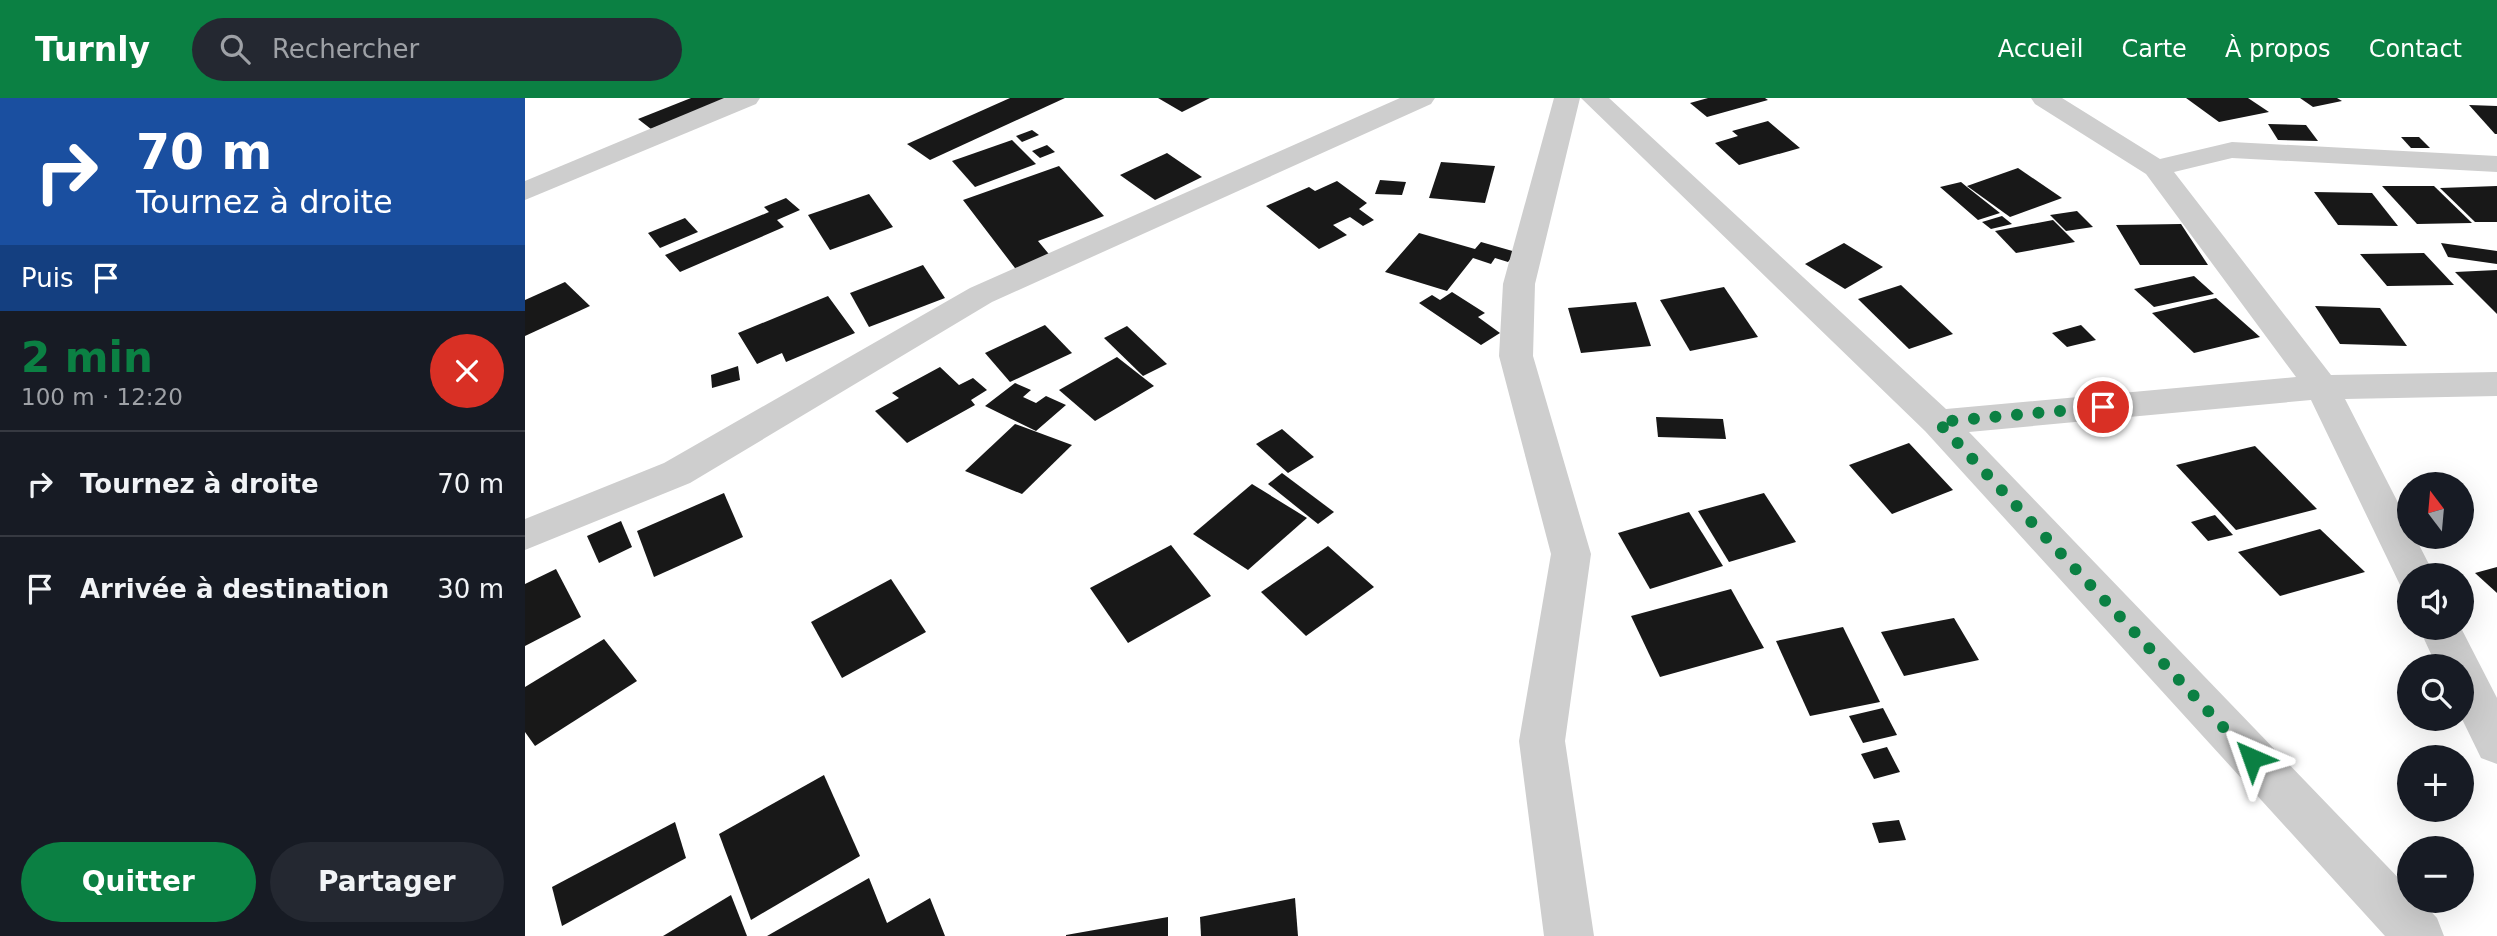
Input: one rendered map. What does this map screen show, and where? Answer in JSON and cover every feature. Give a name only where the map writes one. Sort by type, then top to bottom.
[{"type":"street","points":[[528,185],[747,98]]},
{"type":"street","points":[[525,535],[677,473],[981,295],[1422,98]]},
{"type":"street","points":[[1567,98],[1519,284],[1516,356],[1571,554],[1542,741],[1569,936]]},
{"type":"street","points":[[1594,98],[1938,422],[2419,936]]},
{"type":"street","points":[[2043,98],[2156,168],[2322,387],[2409,563]]},
{"type":"street","points":[[2156,168],[2232,150],[2497,164]]},
{"type":"street","points":[[1938,422],[2322,387],[2497,384]]},
{"type":"street","points":[[2474,697],[2497,744]]},
{"type":"building","points":[[691,98],[729,98],[651,129],[638,119]]},
{"type":"building","points":[[1010,98],[1065,98],[930,160],[907,144]]},
{"type":"building","points":[[1158,98],[1210,98],[1182,112]]},
{"type":"building","points":[[1708,98],[1768,100],[1707,117],[1690,103]]},
{"type":"building","points":[[2186,98],[2248,98],[2269,112],[2219,122]]},
{"type":"building","points":[[2300,98],[2337,98],[2342,101],[2313,107]]},
{"type":"building","points":[[2469,105],[2497,106],[2497,134],[2495,134]]},
{"type":"building","points":[[1768,121],[1800,148],[1739,165],[1715,143],[1738,136],[1732,131]]},
{"type":"building","points":[[2268,124],[2306,125],[2318,141],[2278,140]]},
{"type":"building","points":[[1032,130],[1039,135],[1022,142],[1016,136]]},
{"type":"building","points":[[2401,137],[2419,137],[2430,148],[2411,148]]},
{"type":"building","points":[[1012,140],[1036,164],[975,187],[952,161]]},
{"type":"building","points":[[1047,145],[1055,152],[1040,158],[1032,151]]},
{"type":"building","points":[[1167,153],[1202,177],[1155,200],[1120,175]]},
{"type":"building","points":[[1441,162],[1495,166],[1485,203],[1429,198]]},
{"type":"building","points":[[1059,166],[1104,216],[1038,241],[1053,259],[1018,272],[963,200]]},
{"type":"building","points":[[2018,168],[2062,198],[2010,217],[1967,186]]},
{"type":"building","points":[[1380,180],[1406,182],[1402,195],[1375,194]]},
{"type":"building","points":[[1337,181],[1367,203],[1359,209],[1374,220],[1363,226],[1350,217],[1333,225],[1347,235],[1319,249],[1266,206],[1309,187],[1315,191]]},
{"type":"building","points":[[1961,182],[2000,213],[1978,220],[1940,187]]},
{"type":"building","points":[[2382,186],[2434,186],[2472,223],[2417,224]]},
{"type":"building","points":[[2497,186],[2497,222],[2475,222],[2440,188]]},
{"type":"building","points":[[2314,192],[2372,193],[2398,226],[2338,225]]},
{"type":"building","points":[[869,194],[893,227],[830,250],[808,215]]},
{"type":"building","points":[[786,198],[800,210],[777,220],[784,227],[680,272],[665,255],[769,212],[764,207]]},
{"type":"building","points":[[2077,211],[2093,227],[2066,231],[2050,215]]},
{"type":"building","points":[[2002,216],[2012,224],[1991,229],[1982,222]]},
{"type":"building","points":[[685,218],[698,232],[660,248],[648,233]]},
{"type":"building","points":[[2053,220],[2075,242],[2016,253],[1995,231]]},
{"type":"building","points":[[2181,224],[2208,265],[2140,265],[2116,225]]},
{"type":"building","points":[[1419,233],[1475,249],[1481,242],[1516,252],[1508,262],[1495,258],[1491,264],[1473,258],[1447,291],[1385,272]]},
{"type":"building","points":[[1844,243],[1883,267],[1845,289],[1805,264]]},
{"type":"building","points":[[2441,243],[2497,251],[2497,264],[2448,257]]},
{"type":"building","points":[[2424,253],[2454,285],[2387,286],[2360,254]]},
{"type":"building","points":[[923,265],[945,298],[869,327],[850,293]]},
{"type":"building","points":[[2497,270],[2497,314],[2455,272]]},
{"type":"building","points":[[2194,276],[2214,294],[2154,307],[2134,289]]},
{"type":"building","points":[[565,282],[590,306],[525,336],[525,300]]},
{"type":"building","points":[[1901,285],[1953,334],[1909,349],[1858,299]]},
{"type":"building","points":[[1724,287],[1758,337],[1690,351],[1660,300]]},
{"type":"building","points":[[1452,292],[1485,313],[1478,317],[1500,333],[1481,345],[1419,303],[1432,295],[1440,300]]},
{"type":"building","points":[[828,296],[855,333],[786,362],[782,353],[757,364],[738,333]]},
{"type":"building","points":[[2216,298],[2260,337],[2194,353],[2152,313]]},
{"type":"building","points":[[1636,302],[1651,346],[1581,353],[1568,308]]},
{"type":"building","points":[[2315,306],[2380,308],[2407,346],[2340,344]]},
{"type":"building","points":[[1045,325],[1072,353],[1010,382],[985,353]]},
{"type":"building","points":[[2081,325],[2096,340],[2067,347],[2052,333]]},
{"type":"building","points":[[1127,326],[1167,364],[1143,376],[1104,338]]},
{"type":"building","points":[[1117,357],[1154,386],[1095,421],[1059,390]]},
{"type":"building","points":[[738,366],[740,380],[712,388],[711,375]]},
{"type":"building","points":[[940,367],[959,385],[973,378],[987,390],[971,400],[975,405],[907,443],[875,411],[899,398],[892,393]]},
{"type":"building","points":[[1015,383],[1031,390],[1023,397],[1036,403],[1046,396],[1066,405],[1036,431],[985,406]]},
{"type":"building","points":[[1656,417],[1723,419],[1726,439],[1658,437]]},
{"type":"building","points":[[1015,424],[1072,445],[1022,494],[965,471]]},
{"type":"building","points":[[1282,429],[1314,457],[1288,473],[1256,444]]},
{"type":"building","points":[[1909,443],[1953,490],[1892,514],[1849,465]]},
{"type":"building","points":[[2255,446],[2317,509],[2236,530],[2176,465]]},
{"type":"building","points":[[1282,473],[1334,512],[1318,524],[1268,484]]},
{"type":"building","points":[[1252,484],[1307,518],[1248,570],[1193,534]]},
{"type":"building","points":[[724,493],[743,537],[654,577],[637,531]]},
{"type":"building","points":[[1764,493],[1796,542],[1729,562],[1698,511]]},
{"type":"building","points":[[1689,512],[1723,566],[1650,589],[1618,533]]},
{"type":"building","points":[[2215,515],[2233,535],[2208,541],[2191,522]]},
{"type":"building","points":[[621,521],[632,547],[599,563],[587,536]]},
{"type":"building","points":[[2320,529],[2365,572],[2280,596],[2238,552]]},
{"type":"building","points":[[1171,545],[1211,596],[1128,643],[1090,588]]},
{"type":"building","points":[[1328,546],[1374,587],[1306,636],[1261,592]]},
{"type":"building","points":[[2497,567],[2497,593],[2475,573]]},
{"type":"building","points":[[556,569],[581,617],[525,646],[525,584]]},
{"type":"building","points":[[891,579],[926,632],[842,678],[811,622]]},
{"type":"building","points":[[1731,589],[1764,648],[1660,677],[1631,616]]},
{"type":"building","points":[[1954,618],[1979,660],[1904,676],[1881,632]]},
{"type":"building","points":[[1843,627],[1880,702],[1810,716],[1776,641]]},
{"type":"building","points":[[604,639],[637,681],[535,746],[525,732],[525,687]]},
{"type":"building","points":[[1883,708],[1897,735],[1863,743],[1849,716]]},
{"type":"building","points":[[1887,747],[1900,772],[1874,779],[1861,754]]},
{"type":"building","points":[[824,775],[860,856],[751,920],[719,834]]},
{"type":"building","points":[[1899,820],[1906,840],[1879,843],[1872,823]]},
{"type":"building","points":[[675,822],[686,858],[562,926],[552,887]]},
{"type":"building","points":[[869,878],[887,923],[930,898],[945,936],[767,936]]},
{"type":"building","points":[[731,895],[747,936],[663,936]]},
{"type":"building","points":[[1295,898],[1298,936],[1201,936],[1200,917]]},
{"type":"building","points":[[1168,917],[1168,936],[1066,936],[1066,935]]},
{"type":"route","points":[[2103,407],[1938,422],[2252,758]]}]
